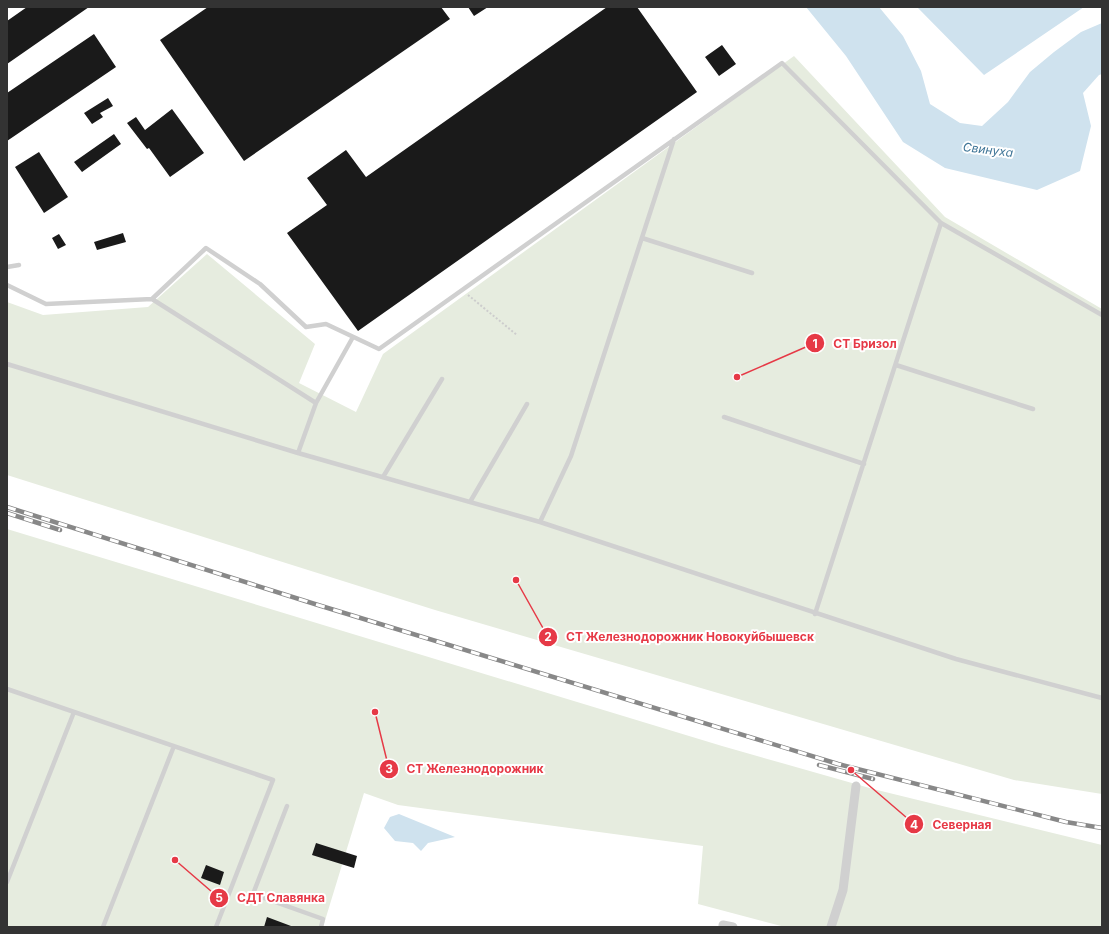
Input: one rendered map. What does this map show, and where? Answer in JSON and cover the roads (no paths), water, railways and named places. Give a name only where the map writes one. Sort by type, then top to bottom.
[{"type":"street","points":[[831,927],[843,890],[856,786]]},
{"type":"street","points":[[723,927],[723,925],[733,927]]},
{"type":"lane","points":[[152,299],[206,248],[260,284],[306,327],[326,324],[379,349],[782,63],[941,223],[1102,315]]},
{"type":"lane","points":[[540,522],[571,456],[674,139]]},
{"type":"lane","points":[[815,614],[941,223]]},
{"type":"lane","points":[[642,238],[752,273]]},
{"type":"lane","points":[[7,266],[19,265]]},
{"type":"lane","points":[[7,286],[46,304],[152,299],[316,403]]},
{"type":"lane","points":[[298,453],[316,403],[353,337]]},
{"type":"lane","points":[[7,364],[298,453],[540,522],[956,660],[1102,698]]},
{"type":"lane","points":[[896,365],[1033,409]]},
{"type":"lane","points":[[383,477],[442,379]]},
{"type":"lane","points":[[470,502],[527,404]]},
{"type":"lane","points":[[724,417],[864,464]]},
{"type":"lane","points":[[7,689],[273,780],[216,927]]},
{"type":"lane","points":[[7,882],[74,712]]},
{"type":"lane","points":[[103,927],[174,746]]},
{"type":"lane","points":[[287,806],[253,894],[323,919],[321,927]]},
{"type":"water","name":"Свинуха","points":[[806,7],[879,7],[903,36],[921,71],[930,104],[960,123],[982,126],[1008,102],[1030,72],[1081,32],[1102,23],[1102,74],[1099,75],[1083,93],[1091,126],[1080,171],[1037,190],[945,168],[903,142],[846,56]]},
{"type":"water","points":[[917,7],[1084,7],[984,75]]},
{"type":"water","points":[[399,814],[455,837],[428,843],[421,851],[413,843],[395,841],[384,828],[390,817]]},
{"type":"railway","points":[[7,507],[318,605],[838,764],[1066,822],[1102,828]]},
{"type":"railway","points":[[7,513],[60,530]]},
{"type":"railway","points":[[819,765],[873,779]]},
{"type":"place","name":"СТ Бризол","points":[[737,377]]},
{"type":"place","name":"СТ Железнодорожник Новокуйбышевск","points":[[516,580]]},
{"type":"place","name":"СТ Железнодорожник","points":[[375,712]]},
{"type":"place","name":"Северная","points":[[851,770]]},
{"type":"place","name":"СДТ Славянка","points":[[175,860]]}]
